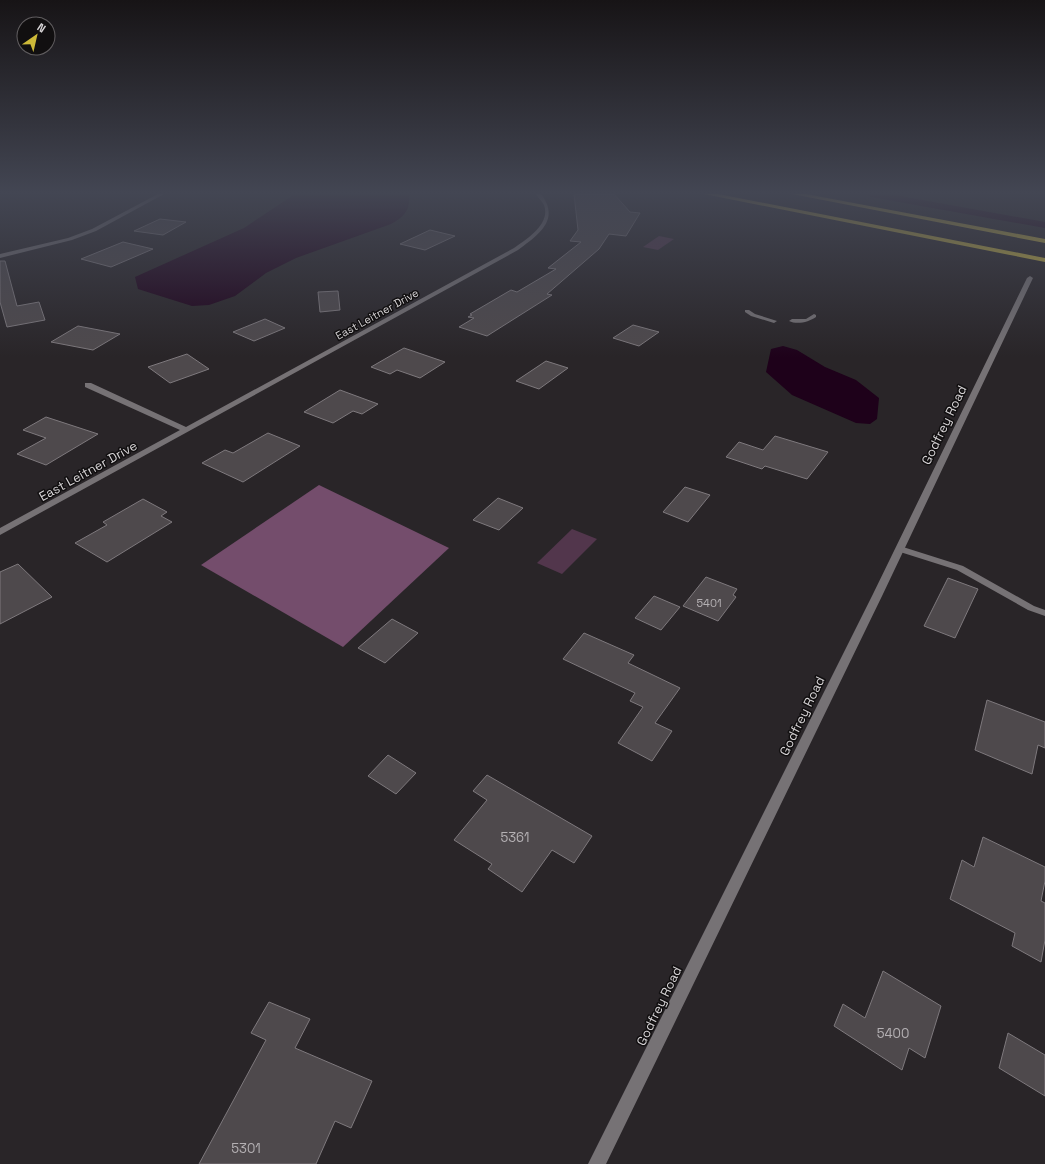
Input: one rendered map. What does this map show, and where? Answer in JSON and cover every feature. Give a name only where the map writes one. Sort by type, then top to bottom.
[{"type":"highway","points":[[985,248],[1045,260]]},
{"type":"street","points":[[0,256],[31,248]]},
{"type":"street","name":"East Leitner Drive","points":[[0,532],[517,248]]},
{"type":"street","name":"Godfrey Road","points":[[596,1164],[900,549],[1030,278]]},
{"type":"street","points":[[88,386],[187,430]]},
{"type":"lane","points":[[747,310],[753,315],[774,321]]},
{"type":"lane","points":[[792,321],[804,321],[811,319],[814,316]]},
{"type":"lane","points":[[900,549],[960,568],[1031,608],[1045,613]]},
{"type":"shaded area","points":[[199,248],[323,248],[296,258],[266,273],[235,296],[209,305],[192,306],[138,289],[135,277]]},
{"type":"shaded area","points":[[783,346],[797,350],[825,367],[856,380],[879,398],[877,419],[870,424],[856,423],[792,395],[766,372],[771,349]]},
{"type":"shaded area","points":[[319,485],[449,548],[343,647],[201,565]]},
{"type":"shaded area","points":[[572,529],[597,539],[562,574],[537,563]]},
{"type":"building","points":[[107,248],[153,249],[111,267],[81,259]]},
{"type":"building","points":[[573,248],[599,248],[547,294],[552,295],[487,336],[459,327],[474,318],[468,317],[472,315],[470,314],[511,290],[517,292],[556,269],[548,268]]},
{"type":"building","points":[[0,261],[5,261],[17,306],[39,302],[45,320],[7,327],[0,302]]},
{"type":"building","points":[[338,291],[340,310],[320,312],[318,292]]},
{"type":"building","points":[[265,319],[285,328],[254,341],[233,332]]},
{"type":"building","points":[[633,325],[659,332],[639,346],[613,338]]},
{"type":"building","points":[[78,326],[120,334],[93,350],[51,342]]},
{"type":"building","points":[[404,348],[445,362],[420,378],[397,370],[390,374],[371,367]]},
{"type":"building","points":[[187,354],[209,369],[170,383],[148,367]]},
{"type":"building","points":[[546,361],[568,368],[539,389],[516,381]]},
{"type":"building","points":[[340,390],[378,404],[362,414],[353,411],[333,423],[304,412]]},
{"type":"building","points":[[46,417],[98,434],[46,465],[17,454],[46,438],[23,430]]},
{"type":"building","points":[[268,433],[300,446],[243,482],[202,463],[225,450],[233,453]]},
{"type":"building","points":[[775,436],[828,452],[807,479],[765,466],[762,469],[726,457],[739,442],[763,450]]},
{"type":"building","points":[[685,487],[710,495],[688,522],[663,512]]},
{"type":"building","points":[[498,498],[523,508],[499,530],[473,520]]},
{"type":"building","points":[[143,499],[167,512],[161,516],[172,522],[107,562],[75,543],[107,525],[103,522]]},
{"type":"building","points":[[18,564],[52,597],[0,624],[0,572]]},
{"type":"building","points":[[706,577],[737,589],[733,595],[736,597],[718,621],[683,606]]},
{"type":"building","points":[[948,578],[978,589],[955,638],[924,626]]},
{"type":"building","points":[[654,596],[680,607],[661,630],[635,618]]},
{"type":"building","points":[[392,619],[418,633],[385,663],[358,648]]},
{"type":"building","points":[[584,633],[634,655],[628,663],[680,688],[655,723],[672,731],[652,761],[618,743],[643,707],[630,701],[635,693],[563,659]]},
{"type":"building","points":[[987,700],[1045,722],[1045,748],[1038,745],[1032,774],[975,750]]},
{"type":"building","points":[[388,755],[416,773],[396,794],[368,776]]},
{"type":"building","points":[[487,775],[592,836],[574,863],[552,850],[522,892],[488,869],[492,864],[454,840],[487,800],[473,791]]},
{"type":"building","points":[[983,837],[1045,867],[1045,881],[1041,901],[1045,903],[1045,940],[1041,962],[1012,946],[1015,933],[950,899],[962,860],[974,867]]},
{"type":"building","points":[[883,971],[941,1006],[925,1058],[909,1048],[902,1070],[834,1026],[843,1004],[865,1018]]},
{"type":"building","points":[[269,1002],[310,1019],[295,1048],[372,1081],[351,1128],[335,1121],[316,1164],[199,1164],[266,1040],[251,1033]]},
{"type":"building","points":[[1008,1033],[1045,1055],[1045,1096],[999,1068]]}]
